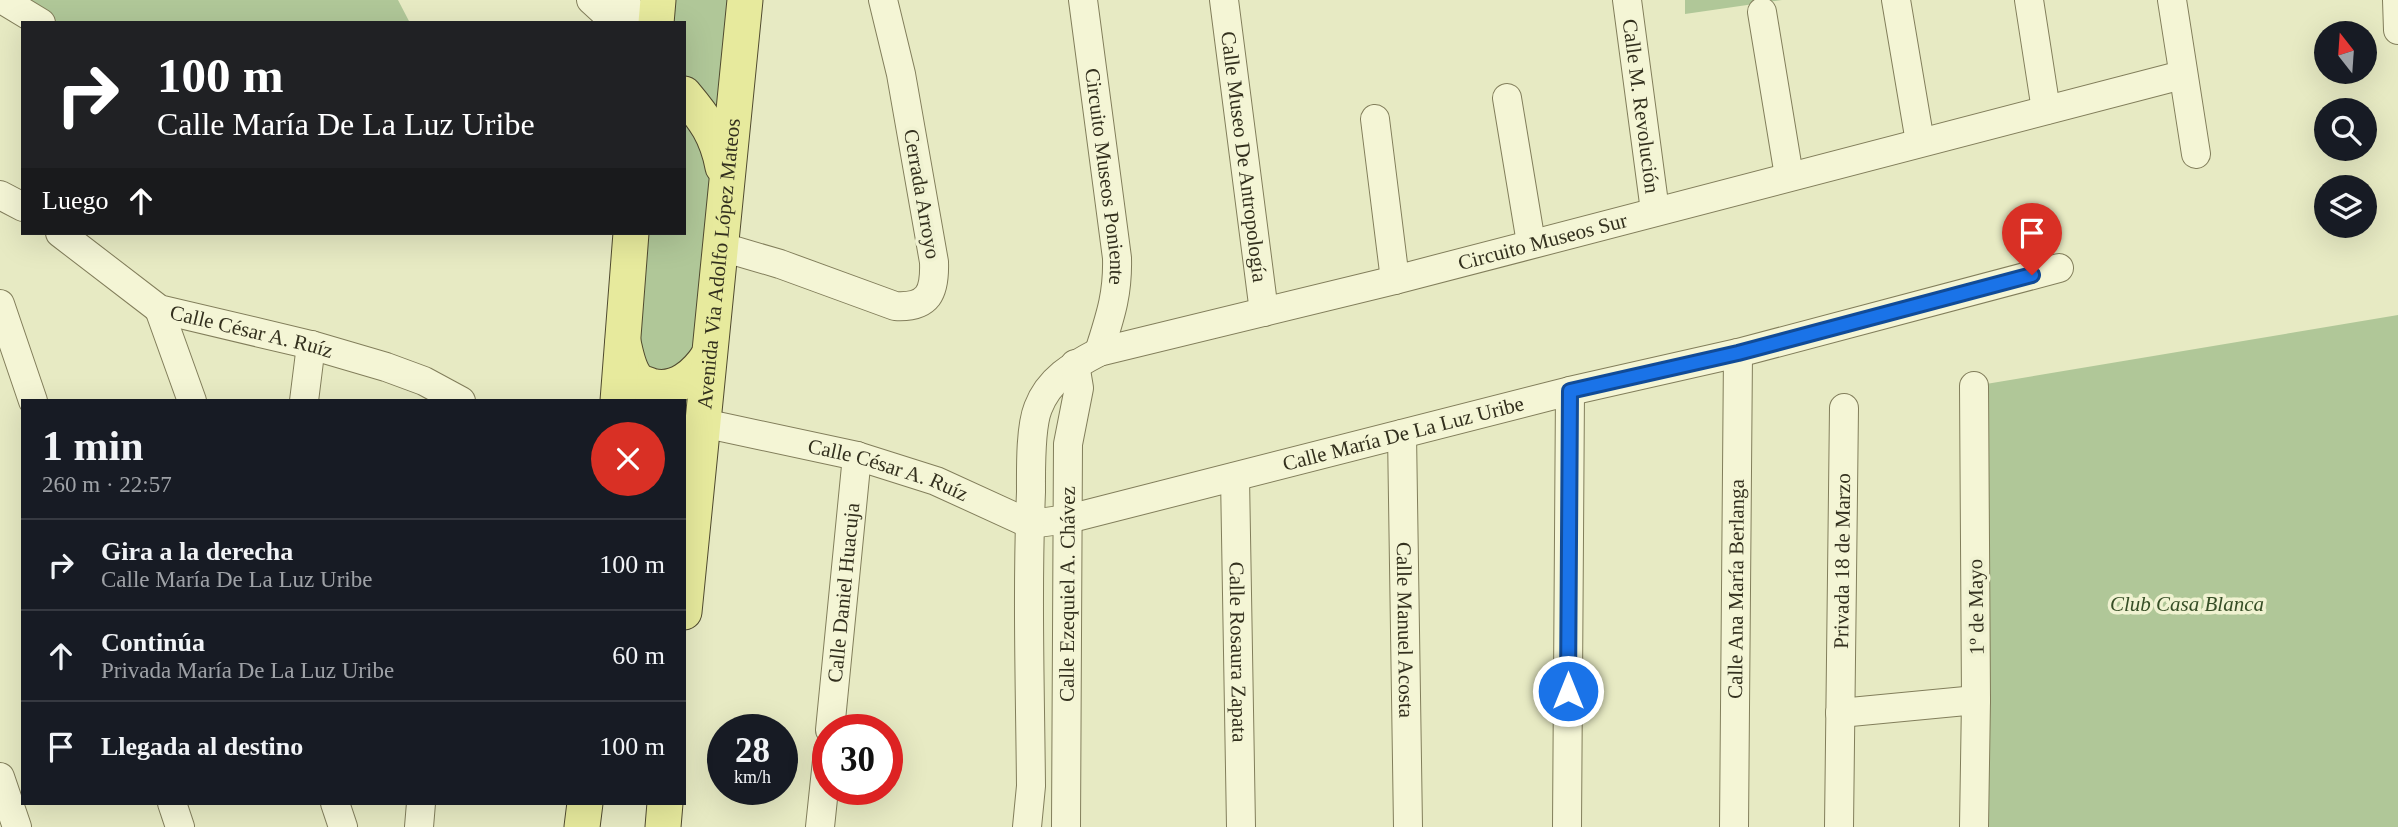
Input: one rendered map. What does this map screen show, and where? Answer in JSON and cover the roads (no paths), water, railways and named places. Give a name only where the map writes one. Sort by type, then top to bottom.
[{"type":"main road","points":[[656,21],[658,0]]},
{"type":"main road","name":"Avenida Via Adolfo López Mateos","points":[[686,592],[746,0]]},
{"type":"main road","points":[[686,96],[708,123],[699,136],[726,188]]},
{"type":"main road","points":[[618,399],[631,235]]},
{"type":"main road","points":[[622,339],[630,368],[640,383],[658,388],[686,381],[700,369],[709,355]]},
{"type":"main road","points":[[583,827],[585,805]]},
{"type":"main road","points":[[663,827],[665,805]]},
{"type":"street","points":[[3,0],[38,21]]},
{"type":"street","points":[[591,0],[614,21]]},
{"type":"street","points":[[616,0],[632,21]]},
{"type":"street","points":[[625,0],[633,21]]},
{"type":"street","name":"Cerrada Arroyo","points":[[722,247],[780,264],[895,306],[908,307],[923,302],[931,293],[935,278],[934,262],[901,74],[883,0]]},
{"type":"street","name":"Circuito Museos Poniente","points":[[1083,0],[1117,258],[1118,286],[1112,311],[1087,358]]},
{"type":"street","name":"Calle Museo De Antropología","points":[[1224,0],[1264,312]]},
{"type":"street","name":"Calle M. Revolución","points":[[1627,0],[1655,211]]},
{"type":"street","points":[[1896,0],[1920,142]]},
{"type":"street","points":[[2029,0],[2046,110]]},
{"type":"street","points":[[2172,0],[2196,154]]},
{"type":"street","points":[[2397,0],[2398,30]]},
{"type":"street","points":[[1762,12],[1790,176]]},
{"type":"street","name":"Circuito Museos Sur","points":[[1030,524],[1032,447],[1037,410],[1051,383],[1087,358],[2182,75]]},
{"type":"street","points":[[1507,98],[1531,243]]},
{"type":"street","points":[[1375,119],[1395,280]]},
{"type":"street","points":[[0,195],[21,206]]},
{"type":"street","name":"Calle César A. Ruíz","points":[[63,235],[159,309],[311,345],[424,381],[457,399]]},
{"type":"street","name":"Calle María De La Luz Uribe","points":[[1068,519],[1570,391],[1738,353],[2059,268]]},
{"type":"street","points":[[0,304],[32,399]]},
{"type":"street","points":[[159,309],[191,399]]},
{"type":"street","points":[[304,399],[311,345]]},
{"type":"street","name":"Calle Ana María Berlanga","points":[[1734,827],[1738,353]]},
{"type":"street","name":"Calle Ezequiel A. Chávez","points":[[1066,827],[1068,444],[1087,358]]},
{"type":"street","name":"1º de Mayo","points":[[1974,386],[1974,827]]},
{"type":"street","points":[[1567,827],[1570,391]]},
{"type":"street","name":"Privada 18 de Marzo","points":[[1839,827],[1844,408]]},
{"type":"street","name":"Calle César A. Ruíz","points":[[703,423],[857,456],[936,481],[1030,524]]},
{"type":"street","name":"Calle Manuel Acosta","points":[[1402,434],[1408,827]]},
{"type":"street","name":"Calle Daniel Huacuja","points":[[832,714],[857,456]]},
{"type":"street","name":"Calle Rosaura Zapata","points":[[1235,477],[1241,827]]},
{"type":"street","points":[[1030,524],[1068,519]]},
{"type":"street","name":"Calle Ezequiel A. Chávez","points":[[1027,827],[1031,786],[1030,524]]},
{"type":"street","points":[[1840,713],[1976,700]]},
{"type":"street","points":[[0,777],[17,827]]},
{"type":"street","points":[[173,805],[180,827]]},
{"type":"street","points":[[336,805],[343,827]]},
{"type":"street","points":[[419,827],[421,805]]},
{"type":"street","points":[[820,827],[822,805]]},
{"type":"park label","name":"Club Casa Blanca","points":[[2187,604]]}]
